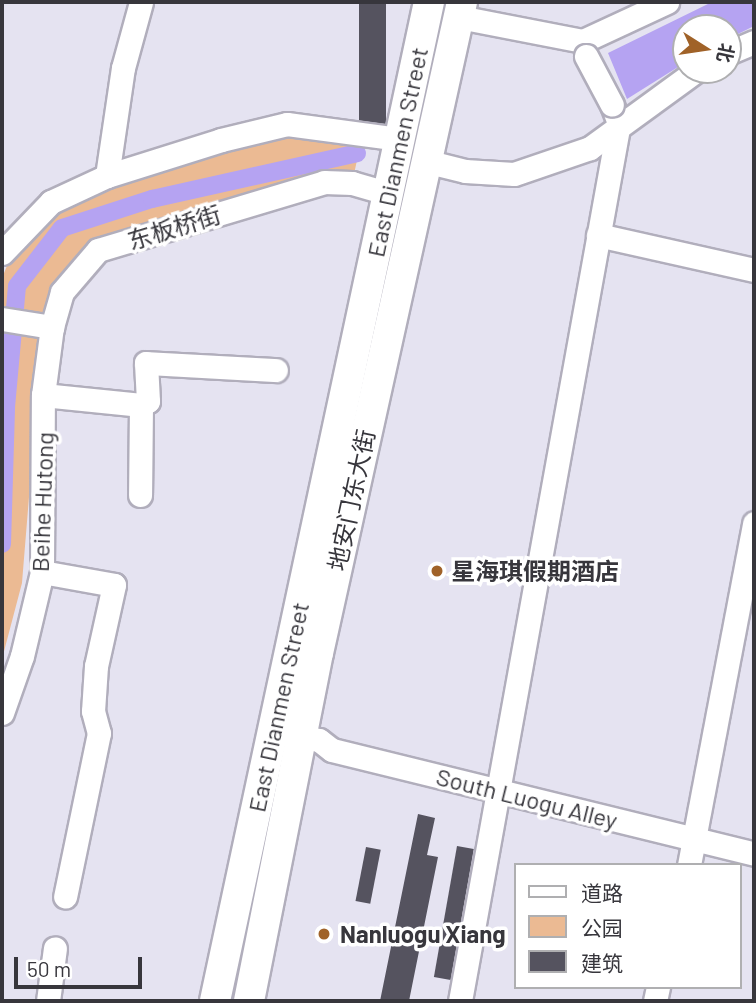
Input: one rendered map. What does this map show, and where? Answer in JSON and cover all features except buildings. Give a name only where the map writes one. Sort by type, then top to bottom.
[{"type":"main road","name":"East Dianmen Street","points":[[215,1001],[429,2]]},
{"type":"main road","name":"地安门东大街","points":[[249,1001],[425,162],[461,9]]},
{"type":"street","points":[[107,176],[123,68],[141,2]]},
{"type":"street","points":[[461,9],[585,48],[667,2]]},
{"type":"street","points":[[460,1001],[598,234],[615,114],[585,48]]},
{"type":"street","points":[[425,162],[514,174],[590,148],[615,114],[672,83]]},
{"type":"street","points":[[2,253],[51,202],[107,176],[287,124],[400,139]]},
{"type":"street","name":"东板桥街","points":[[52,327],[62,292],[98,250],[324,182],[388,193]]},
{"type":"street","points":[[598,234],[754,270]]},
{"type":"street","points":[[2,319],[52,327]]},
{"type":"street","name":"Beihe Hutong","points":[[2,713],[22,656],[42,572],[43,395],[52,327]]},
{"type":"street","points":[[43,395],[141,405],[148,401],[146,363],[276,370]]},
{"type":"street","points":[[140,495],[141,405]]},
{"type":"street","points":[[690,863],[754,523]]},
{"type":"street","points":[[42,572],[114,585],[96,666],[93,710],[99,733],[65,897]]},
{"type":"street","name":"South Luogu Alley","points":[[303,737],[319,740],[331,750],[500,790],[695,842],[754,854]]},
{"type":"street","points":[[48,1001],[55,948]]},
{"type":"green space","points":[[284,135],[360,146],[353,179],[106,240],[41,350],[22,583],[2,659],[2,278],[11,256],[43,211],[86,189]]},
{"type":"shaded area","points":[[712,2],[754,2],[754,26],[742,32],[742,14],[688,14]]},
{"type":"shaded area","points":[[672,22],[672,71],[627,99],[608,53]]},
{"type":"waterway","points":[[2,544],[6,407],[17,286],[62,228],[152,199],[357,153]]},
{"type":"place","name":"星海琪假期酒店","points":[[437,571]]},
{"type":"place","name":"Nanluogu Xiang","points":[[324,934]]}]
